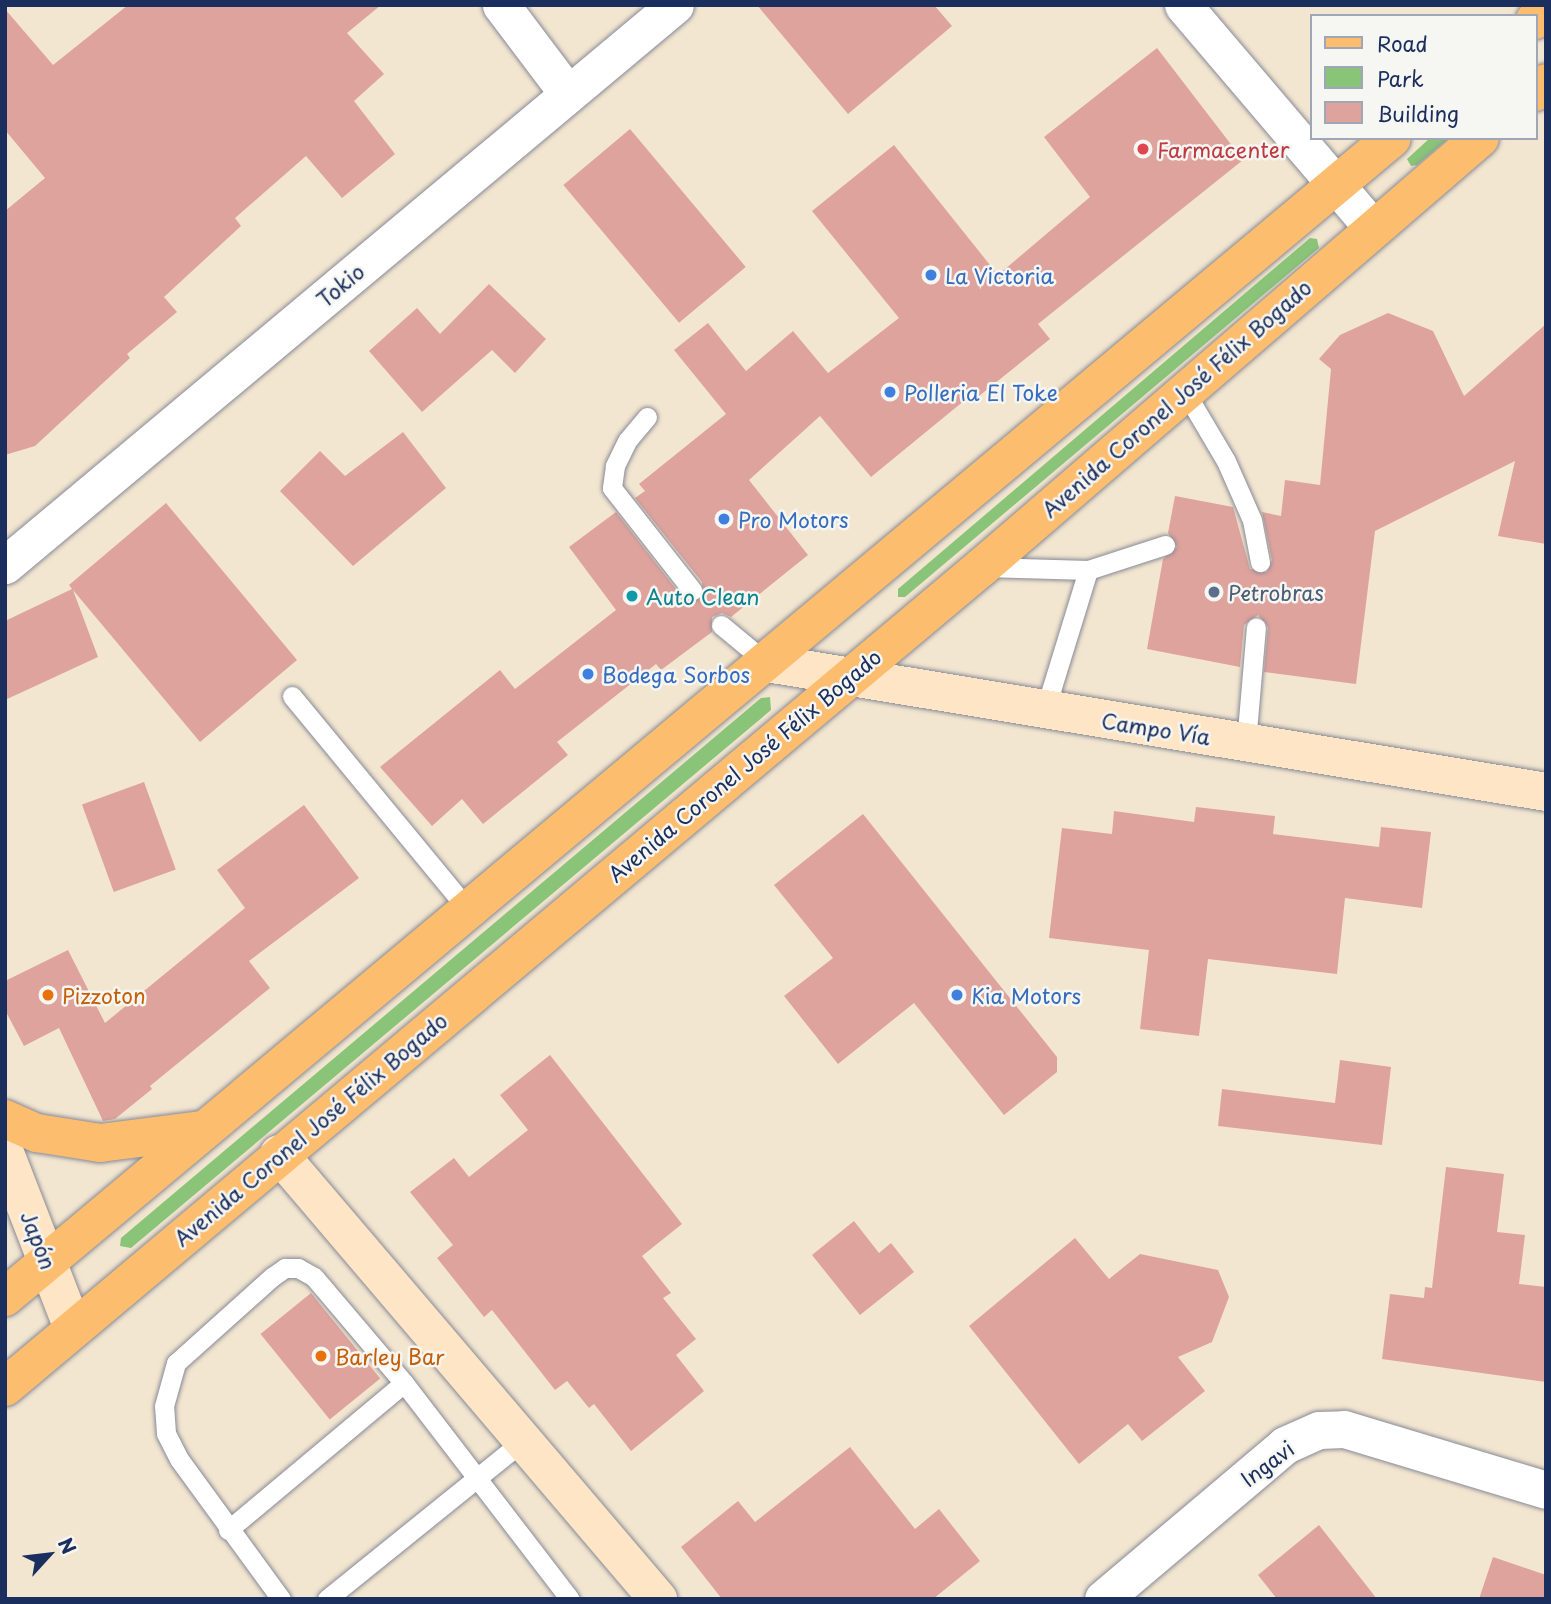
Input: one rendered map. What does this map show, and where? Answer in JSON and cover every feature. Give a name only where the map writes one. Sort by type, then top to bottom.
[{"type":"main road","points":[[5,1297],[1390,140]]},
{"type":"main road","name":"Avenida Coronel José Félix Bogado","points":[[5,1387],[279,1154],[982,567],[1184,390],[1478,140]]},
{"type":"main road","points":[[5,1119],[37,1133],[100,1143],[205,1130]]},
{"type":"street","points":[[501,5],[568,94]]},
{"type":"street","name":"Tokio","points":[[5,565],[675,5]]},
{"type":"street","points":[[1183,5],[1373,228]]},
{"type":"street","name":"Campo Vía","points":[[767,663],[1546,792]]},
{"type":"street","name":"Japón","points":[[5,1153],[73,1328]]},
{"type":"street","points":[[279,1154],[657,1599]]},
{"type":"street","name":"Ingavi","points":[[1103,1599],[1284,1445],[1319,1430],[1344,1429],[1546,1490]]},
{"type":"lane","points":[[1184,390],[1226,461],[1252,520],[1260,562]]},
{"type":"lane","points":[[647,417],[623,449],[612,488],[692,590]]},
{"type":"lane","points":[[1232,526],[1252,520]]},
{"type":"lane","points":[[982,567],[1088,569],[1166,545]]},
{"type":"lane","points":[[1045,710],[1088,569]]},
{"type":"lane","points":[[722,625],[767,663]]},
{"type":"lane","points":[[1246,743],[1256,627]]},
{"type":"lane","points":[[292,696],[469,911]]},
{"type":"lane","points":[[281,1599],[228,1530],[179,1459],[166,1433],[164,1406],[176,1363],[272,1277],[285,1268],[298,1268],[314,1277],[404,1382],[570,1599]]},
{"type":"lane","points":[[228,1530],[404,1382]]},
{"type":"lane","points":[[327,1599],[523,1441]]},
{"type":"green space","points":[[1428,140],[1447,140],[1417,165],[1411,166],[1407,159]]},
{"type":"green space","points":[[1310,238],[1317,239],[1319,248],[905,597],[898,597],[898,589]]},
{"type":"green space","points":[[770,697],[771,710],[131,1248],[120,1246],[121,1238],[761,698]]},
{"type":"building","points":[[128,5],[381,5],[347,33],[384,74],[354,101],[395,154],[342,198],[306,156],[235,218],[241,226],[164,297],[177,312],[127,354],[130,358],[35,446],[5,455],[5,211],[45,178],[5,130],[5,9],[53,65]]},
{"type":"building","points":[[757,5],[934,5],[952,26],[848,114]]},
{"type":"building","points":[[1157,48],[1243,160],[1038,324],[1050,339],[969,404],[965,400],[871,477],[820,416],[749,480],[808,555],[731,617],[722,613],[712,617],[712,632],[661,670],[656,664],[557,742],[568,755],[483,824],[462,799],[432,826],[380,767],[500,670],[515,689],[616,610],[569,547],[616,512],[683,598],[694,602],[703,595],[702,582],[635,498],[645,491],[639,484],[726,414],[674,350],[708,323],[746,371],[793,331],[828,373],[899,318],[812,211],[894,145],[998,275],[1090,197],[1044,137]]},
{"type":"building","points":[[630,129],[746,267],[679,323],[563,185]]},
{"type":"building","points":[[489,284],[546,339],[515,373],[492,350],[422,412],[369,351],[417,308],[440,334]]},
{"type":"building","points":[[1388,313],[1433,331],[1464,396],[1546,324],[1546,544],[1498,536],[1515,461],[1375,531],[1356,684],[1264,672],[1268,627],[1258,615],[1244,625],[1240,667],[1147,649],[1163,559],[1177,547],[1168,533],[1175,496],[1233,507],[1250,569],[1267,572],[1272,560],[1262,512],[1281,516],[1285,480],[1320,485],[1331,369],[1319,359],[1340,335]]},
{"type":"building","points":[[403,432],[446,488],[353,566],[280,491],[320,451],[345,476]]},
{"type":"building","points":[[166,503],[297,660],[200,742],[73,590],[98,657],[5,700],[5,621],[72,589],[69,585]]},
{"type":"building","points":[[144,782],[176,869],[114,892],[82,805]]},
{"type":"building","points":[[304,805],[359,878],[249,961],[270,988],[150,1086],[152,1089],[115,1119],[103,1121],[59,1028],[24,1046],[5,1010],[5,981],[68,950],[105,1023],[245,908],[217,870]]},
{"type":"building","points":[[1196,807],[1275,816],[1273,834],[1379,847],[1381,827],[1431,832],[1422,908],[1345,898],[1337,974],[1208,959],[1199,1036],[1140,1029],[1149,950],[1049,938],[1062,828],[1112,834],[1114,811],[1194,822]]},
{"type":"building","name":"Kia Motors","points":[[863,814],[1057,1057],[1057,1072],[1004,1115],[914,1003],[838,1064],[784,996],[833,958],[774,885]]},
{"type":"building","points":[[550,1055],[682,1224],[642,1256],[671,1293],[663,1298],[696,1339],[676,1355],[704,1391],[631,1451],[594,1404],[589,1408],[567,1381],[555,1390],[492,1310],[484,1317],[437,1258],[453,1245],[410,1192],[454,1158],[469,1177],[528,1130],[500,1095]]},
{"type":"building","points":[[1340,1060],[1391,1067],[1382,1145],[1218,1126],[1222,1089],[1335,1103]]},
{"type":"building","points":[[1446,1167],[1504,1174],[1497,1232],[1525,1235],[1519,1284],[1546,1287],[1546,1382],[1382,1359],[1390,1294],[1424,1298],[1425,1287],[1432,1288]]},
{"type":"building","points":[[854,1221],[879,1253],[891,1243],[914,1272],[860,1315],[812,1255]]},
{"type":"building","points":[[1075,1238],[1109,1279],[1140,1254],[1218,1270],[1229,1297],[1212,1342],[1178,1357],[1205,1391],[1142,1441],[1128,1424],[1079,1464],[969,1326]]},
{"type":"building","name":"Barley Bar","points":[[311,1293],[380,1378],[330,1419],[260,1334]]},
{"type":"building","points":[[850,1447],[915,1529],[939,1509],[980,1561],[933,1599],[722,1599],[681,1547],[738,1501],[755,1522]]},
{"type":"building","points":[[1319,1525],[1377,1599],[1277,1599],[1258,1575]]},
{"type":"building","points":[[1493,1557],[1546,1575],[1546,1599],[1479,1599]]},
{"type":"place","name":"Farmacenter","points":[[1143,149]]},
{"type":"place","name":"La Victoria","points":[[931,275]]},
{"type":"place","name":"Polleria El Toke","points":[[890,392]]},
{"type":"place","name":"Pro Motors","points":[[724,519]]},
{"type":"place","name":"Petrobras","points":[[1214,592]]},
{"type":"place","name":"Auto Clean","points":[[632,596]]},
{"type":"place","name":"Bodega Sorbos","points":[[588,674]]},
{"type":"place","name":"Pizzoton","points":[[48,995]]},
{"type":"place","name":"Kia Motors","points":[[957,995]]},
{"type":"place","name":"Barley Bar","points":[[321,1356]]}]
